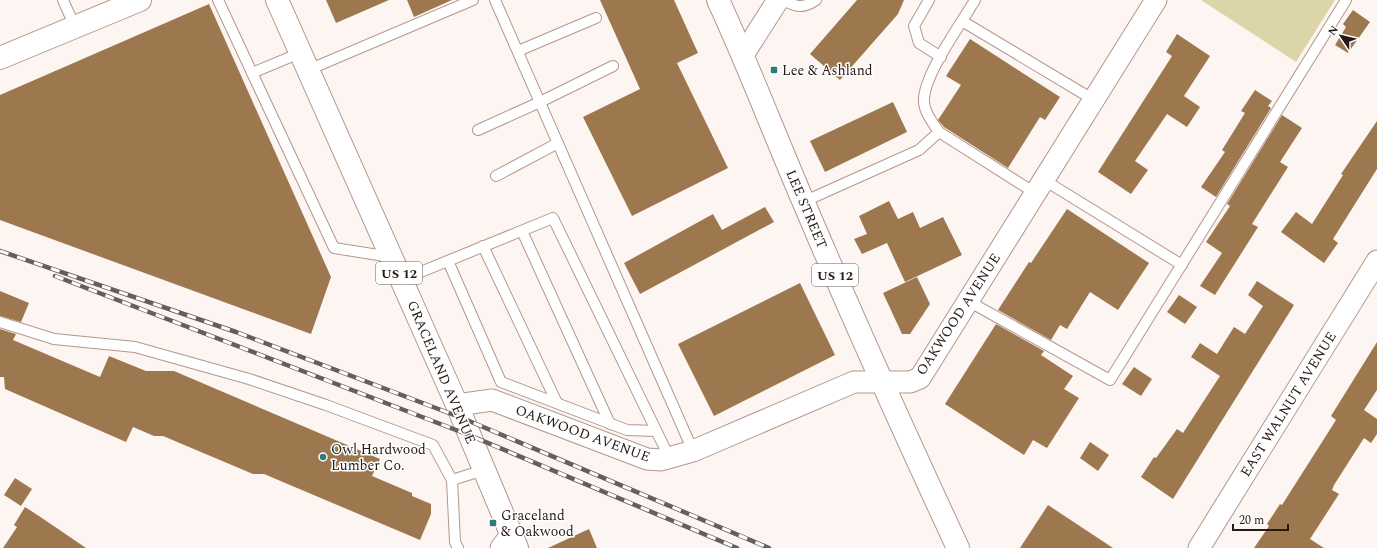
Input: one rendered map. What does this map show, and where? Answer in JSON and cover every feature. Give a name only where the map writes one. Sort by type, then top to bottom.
[{"type":"main road","points":[[0,58],[140,0]]},
{"type":"main road","name":"GRACELAND AVENUE","points":[[277,0],[457,405],[484,470],[510,544]]},
{"type":"main road","name":"LEE STREET","points":[[718,0],[743,55],[803,202],[882,382],[958,548]]},
{"type":"street","points":[[743,55],[778,0]]},
{"type":"street","name":"OAKWOOD AVENUE","points":[[457,405],[492,400],[648,459],[661,460],[670,459],[693,451],[854,382],[910,382],[920,378],[1156,0]]},
{"type":"street","name":"EAST WALNUT AVENUE","points":[[1199,548],[1377,261]]},
{"type":"lane","points":[[63,0],[75,27]]},
{"type":"lane","points":[[218,0],[334,248],[391,257]]},
{"type":"lane","points":[[252,73],[304,61],[473,0]]},
{"type":"lane","points":[[495,0],[693,451]]},
{"type":"lane","points":[[783,0],[794,6],[807,6],[816,0]]},
{"type":"lane","points":[[929,0],[914,26],[919,43],[941,57]]},
{"type":"lane","points":[[975,0],[927,81],[924,101],[929,118],[940,132],[1182,265]]},
{"type":"lane","points":[[968,301],[1110,380],[1346,0]]},
{"type":"lane","points":[[518,51],[596,18]]},
{"type":"lane","points":[[962,21],[1094,100]]},
{"type":"lane","points":[[478,130],[540,102],[613,66]]},
{"type":"lane","points":[[803,202],[919,150],[940,132]]},
{"type":"lane","points":[[496,176],[558,143]]},
{"type":"lane","points":[[401,280],[553,218],[670,459]]},
{"type":"lane","points":[[522,230],[610,424]]},
{"type":"lane","points":[[483,246],[557,403]]},
{"type":"lane","points":[[448,261],[501,382],[627,430],[656,431]]},
{"type":"lane","points":[[0,322],[54,339],[135,348],[249,379],[326,405],[433,445],[452,480],[455,542],[458,548]]},
{"type":"lane","points":[[452,480],[484,470]]},
{"type":"shaded area","points":[[1201,0],[1335,0],[1296,62]]},
{"type":"building","points":[[326,0],[389,0],[336,23]]},
{"type":"building","points":[[407,0],[452,0],[414,17]]},
{"type":"building","points":[[600,0],[674,0],[698,53],[677,63],[728,168],[632,216],[583,117],[640,89]]},
{"type":"building","points":[[857,0],[904,0],[898,14],[840,80],[810,54]]},
{"type":"building","points":[[209,4],[331,277],[311,334],[0,220],[0,95]]},
{"type":"building","points":[[1353,10],[1370,22],[1348,53],[1335,45],[1346,27],[1343,24]]},
{"type":"building","points":[[1177,34],[1210,56],[1184,96],[1200,107],[1187,127],[1167,114],[1135,161],[1148,170],[1131,194],[1098,172],[1172,56],[1166,52]]},
{"type":"building","points":[[970,39],[1060,97],[1045,120],[1040,117],[1008,168],[944,127],[938,120],[961,85],[946,76]]},
{"type":"building","points":[[1255,90],[1272,101],[1268,106],[1271,108],[1216,197],[1201,187],[1225,152],[1222,150],[1245,113],[1241,111]]},
{"type":"building","points":[[893,102],[907,132],[825,172],[810,141]]},
{"type":"building","points":[[1282,115],[1302,128],[1280,162],[1288,167],[1252,224],[1258,227],[1215,295],[1200,286],[1222,253],[1206,242],[1230,206],[1227,204]]},
{"type":"building","points":[[1377,121],[1377,169],[1333,239],[1338,243],[1324,263],[1281,232],[1296,212],[1312,224],[1343,175],[1341,174]]},
{"type":"building","points":[[889,201],[898,219],[913,212],[920,228],[943,217],[962,255],[905,282],[887,243],[862,254],[854,239],[867,234],[859,216]]},
{"type":"building","points":[[765,207],[774,222],[640,294],[624,263],[713,214],[722,230]]},
{"type":"building","points":[[1067,209],[1149,263],[1118,310],[1090,292],[1067,329],[1060,325],[1051,340],[998,310],[1029,262],[1031,263]]},
{"type":"building","points":[[917,277],[930,304],[910,334],[902,334],[883,293]]},
{"type":"building","points":[[1257,281],[1294,305],[1173,499],[1141,477],[1154,457],[1156,458],[1177,429],[1183,433],[1220,376],[1191,357],[1200,343],[1217,354],[1234,327],[1245,334],[1263,306],[1248,295]]},
{"type":"building","points":[[800,283],[835,355],[714,416],[678,344]]},
{"type":"building","points":[[0,291],[29,303],[21,322],[0,316]]},
{"type":"building","points":[[1179,295],[1197,307],[1185,324],[1167,312]]},
{"type":"building","points":[[996,324],[1044,351],[1041,355],[1073,376],[1064,389],[1079,398],[1047,448],[1033,440],[1024,455],[945,404]]},
{"type":"building","points":[[0,329],[16,334],[13,340],[100,377],[109,356],[146,371],[174,371],[380,459],[372,476],[412,493],[412,496],[431,504],[431,514],[420,540],[264,474],[253,474],[163,436],[154,436],[133,427],[126,442],[5,389],[4,377],[0,377]]},
{"type":"building","points":[[1377,342],[1377,390],[1364,410],[1377,419],[1377,434],[1371,443],[1364,438],[1334,485],[1332,490],[1339,494],[1310,539],[1324,548],[1254,548],[1269,526],[1267,524],[1280,504],[1282,505],[1336,420],[1331,416]]},
{"type":"building","points":[[1134,367],[1152,379],[1141,396],[1122,384]]},
{"type":"building","points":[[1090,442],[1109,455],[1098,471],[1080,458]]},
{"type":"building","points":[[15,478],[32,489],[21,506],[4,495]]},
{"type":"building","points":[[1048,505],[1113,548],[1020,548]]},
{"type":"building","points":[[25,507],[86,548],[3,548],[17,527],[14,525]]},
{"type":"building","points":[[589,529],[597,548],[548,548]]},
{"type":"railway","points":[[0,251],[236,332],[462,418],[769,548]]},
{"type":"railway","points":[[55,276],[469,435],[737,548]]},
{"type":"place","name":"Lee & Ashland","points":[[774,70]]},
{"type":"place","name":"Owl Hardwood Lumber Co.","points":[[323,457]]},
{"type":"place","name":"Graceland & Oakwood","points":[[493,523]]}]
